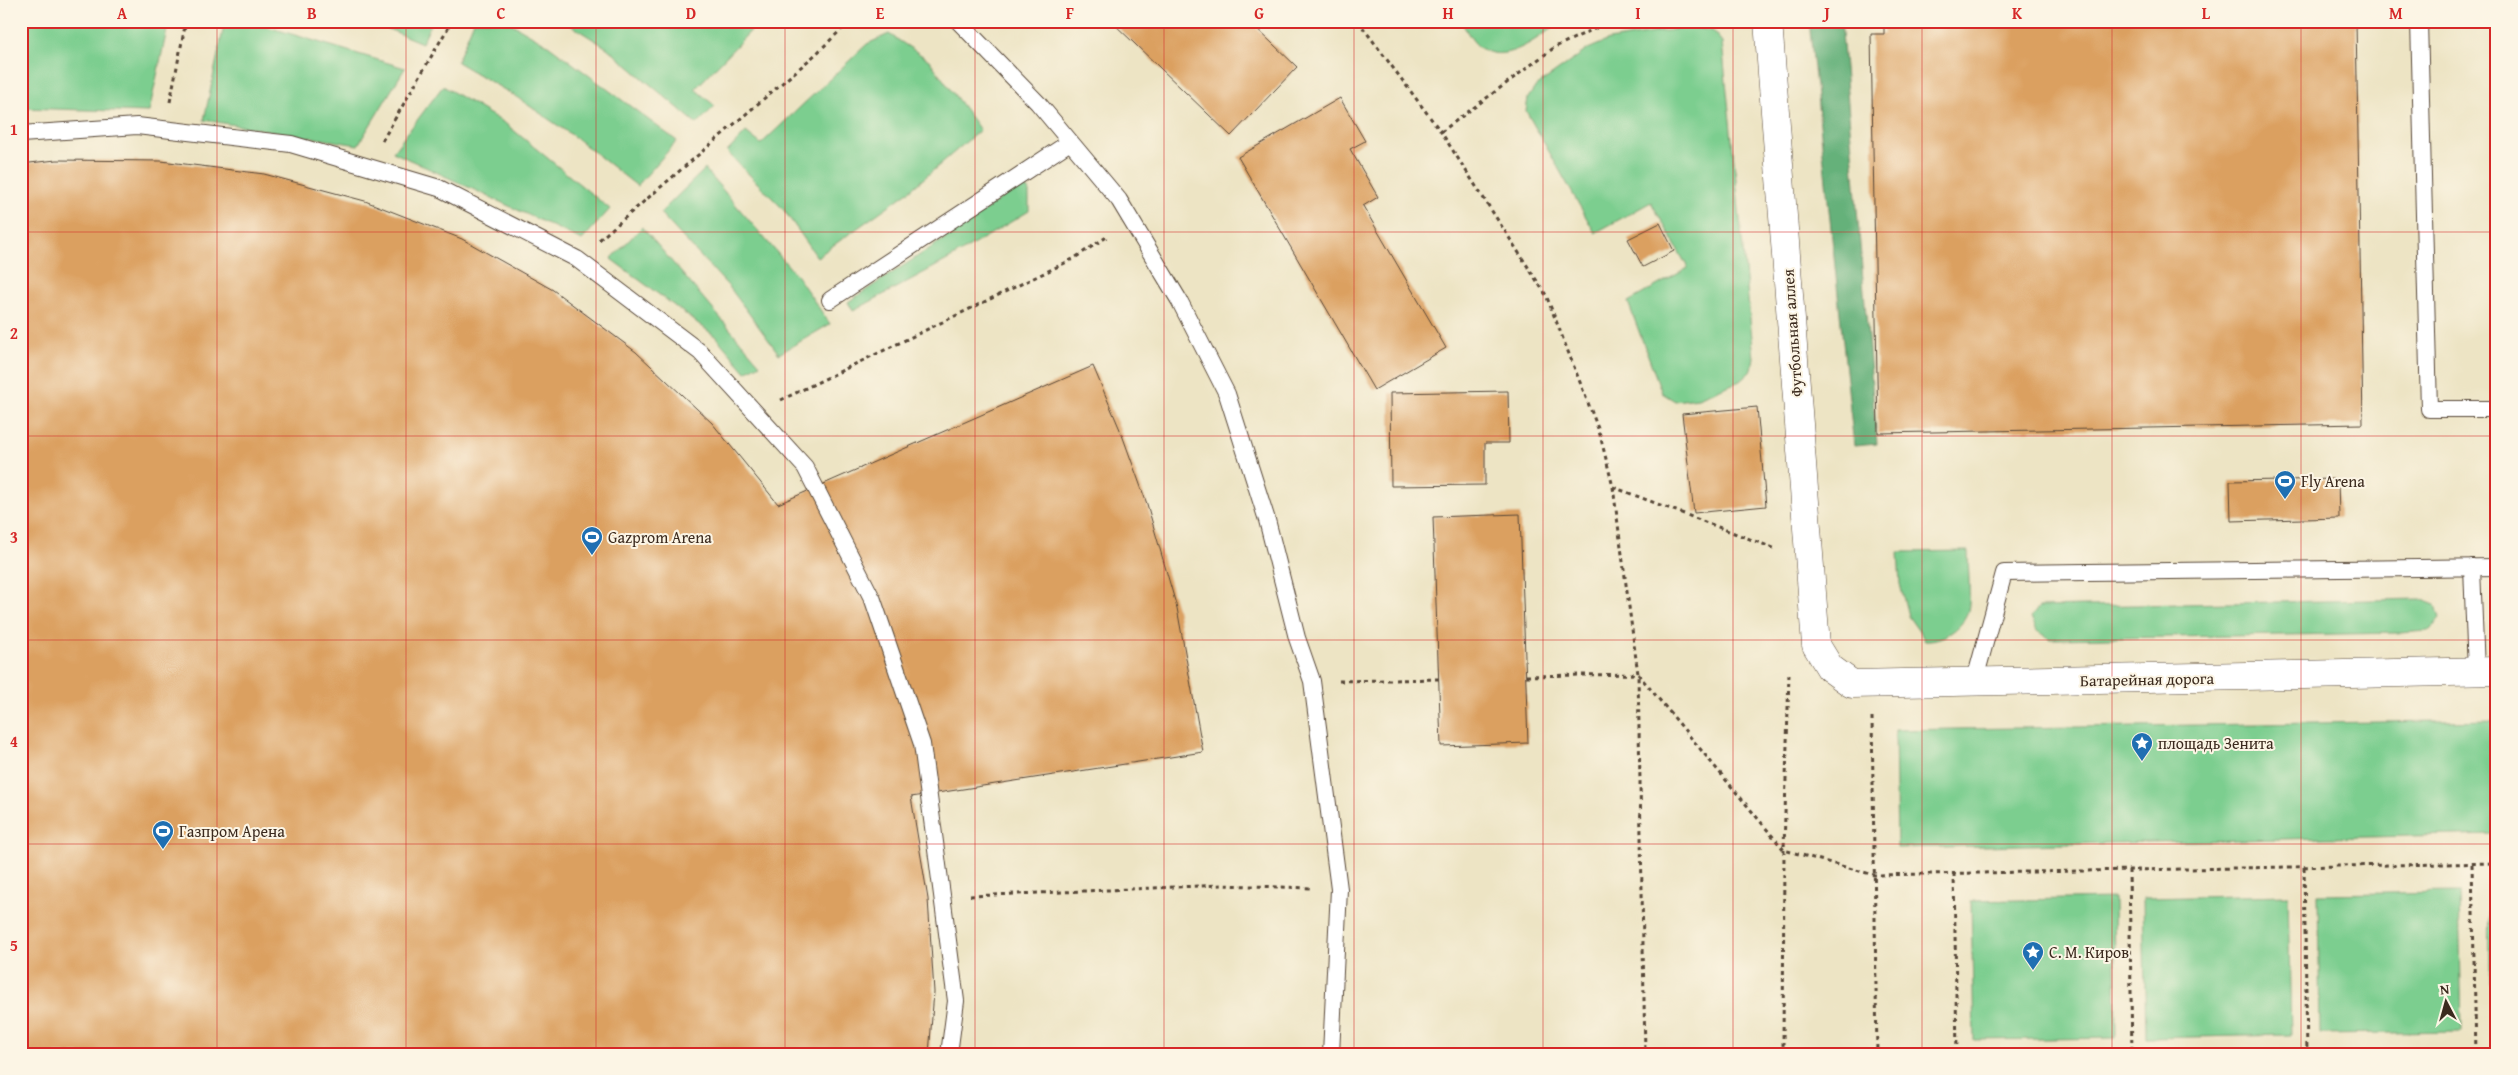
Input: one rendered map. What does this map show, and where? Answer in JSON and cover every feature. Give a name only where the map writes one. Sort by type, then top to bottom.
[{"type":"street","name":"Футбольная аллея","points":[[1768,21],[1816,645]]},
{"type":"street","name":"Батарейная дорога","points":[[1816,645],[1830,668],[1852,684],[2486,672]]},
{"type":"lane","points":[[958,21],[1038,103],[1119,200],[1179,300],[1227,394],[1267,520],[1298,638],[1312,681],[1339,889],[1331,1054]]},
{"type":"lane","points":[[2419,21],[2429,409],[2497,409]]},
{"type":"lane","points":[[21,134],[137,126],[291,144],[440,188],[577,259],[700,352],[805,467],[874,600],[922,744],[944,898],[956,1001],[949,1054]]},
{"type":"lane","points":[[830,300],[1070,142]]},
{"type":"lane","points":[[1974,683],[2004,573],[2497,567]]},
{"type":"lane","points":[[2472,568],[2486,672]]},
{"type":"path","points":[[164,129],[186,21]]},
{"type":"path","points":[[367,166],[452,21]]},
{"type":"path","points":[[577,259],[816,54],[850,21]]},
{"type":"path","points":[[1358,21],[1441,132],[1546,295],[1599,431],[1613,487],[1638,674],[1645,1054]]},
{"type":"path","points":[[1441,132],[1555,47],[1605,24],[1635,21]]},
{"type":"path","points":[[755,413],[1073,259],[1131,221]]},
{"type":"path","points":[[1613,487],[1780,550]]},
{"type":"path","points":[[1783,1054],[1784,850],[1789,673]]},
{"type":"path","points":[[1526,676],[1638,674]]},
{"type":"path","points":[[1638,674],[1784,850],[1874,875],[2497,863]]},
{"type":"path","points":[[1312,681],[1439,679]]},
{"type":"path","points":[[1872,708],[1877,1054]]},
{"type":"path","points":[[2472,864],[2476,1054]]},
{"type":"path","points":[[2304,867],[2307,1054]]},
{"type":"path","points":[[2129,870],[2132,1054]]},
{"type":"path","points":[[1954,873],[1957,1054]]},
{"type":"path","points":[[944,898],[1222,885],[1339,889]]},
{"type":"green space","points":[[21,21],[169,21],[149,112],[21,108]]},
{"type":"green space","points":[[225,21],[248,21],[405,68],[358,145],[204,120]]},
{"type":"green space","points":[[369,21],[432,21],[422,43]]},
{"type":"green space","points":[[474,21],[507,21],[548,45],[677,141],[637,186],[576,138],[515,96],[457,62]]},
{"type":"green space","points":[[564,21],[760,21],[695,89],[715,106],[697,124],[607,48]]},
{"type":"green space","points":[[1461,21],[1562,21],[1524,46],[1513,51],[1492,53],[1476,44]]},
{"type":"green space","points":[[1809,21],[1841,21],[1877,444],[1854,446]]},
{"type":"green space","points":[[1690,27],[1713,31],[1722,42],[1754,358],[1752,370],[1740,381],[1698,398],[1675,401],[1662,393],[1628,302],[1688,268],[1651,202],[1595,233],[1526,111],[1528,98],[1536,86],[1588,49],[1609,40]]},
{"type":"green space","points":[[889,34],[929,60],[980,130],[908,192],[817,257],[783,209],[727,152],[746,132],[761,144],[867,44]]},
{"type":"green space","points":[[443,86],[506,124],[610,209],[582,240],[393,152]]},
{"type":"green space","points":[[705,169],[797,276],[830,324],[779,354],[730,288],[660,213]]},
{"type":"green space","points":[[1020,185],[1029,190],[1029,211],[951,258],[853,311],[848,302],[941,241]]},
{"type":"green space","points":[[642,227],[760,364],[746,372],[715,336],[611,259]]},
{"type":"green space","points":[[1968,551],[1968,611],[1962,623],[1951,633],[1932,640],[1925,640],[1908,616],[1900,584],[1898,552]]},
{"type":"green space","points":[[2420,599],[2436,605],[2440,618],[2428,631],[2400,633],[2050,639],[2037,631],[2031,617],[2039,607]]},
{"type":"green space","points":[[2497,720],[2497,834],[1897,848],[1895,730]]},
{"type":"green space","points":[[2497,891],[2497,1031],[2491,1031],[2489,892]]},
{"type":"green space","points":[[2459,892],[2462,1032],[2320,1034],[2318,894]]},
{"type":"green space","points":[[2288,895],[2291,1035],[2146,1038],[2143,898]]},
{"type":"green space","points":[[2114,898],[2116,1038],[1974,1040],[1971,901]]},
{"type":"building","points":[[1111,21],[1249,21],[1297,67],[1231,136]]},
{"type":"building","points":[[1884,21],[2356,21],[2363,424],[1878,433],[1871,34],[1884,34]]},
{"type":"building","points":[[1340,98],[1365,141],[1350,149],[1378,197],[1363,206],[1446,348],[1374,390],[1238,157]]},
{"type":"building","name":"Gazprom Arena","points":[[56,160],[161,161],[264,174],[365,201],[462,239],[553,290],[636,352],[712,423],[778,504],[1093,366],[1121,432],[1147,504],[1177,608],[1203,752],[911,797],[928,899],[934,992],[929,1054],[21,1054],[21,164]]},
{"type":"building","points":[[1660,223],[1674,251],[1643,267],[1628,239]]},
{"type":"building","points":[[1508,391],[1509,443],[1485,443],[1485,485],[1391,486],[1390,393]]},
{"type":"building","points":[[1757,407],[1766,506],[1694,513],[1682,414]]},
{"type":"building","name":"Fly Arena","points":[[2338,479],[2339,518],[2231,521],[2230,481]]},
{"type":"building","points":[[1520,514],[1528,743],[1441,746],[1433,517]]},
{"type":"place","name":"Fly Arena","points":[[2285,500]]},
{"type":"place","name":"Gazprom Arena","points":[[592,556]]},
{"type":"place","name":"площадь Зенита","points":[[2142,762]]},
{"type":"place","name":"Газпром Арена","points":[[163,850]]},
{"type":"place","name":"С. М. Киров","points":[[2033,971]]}]
